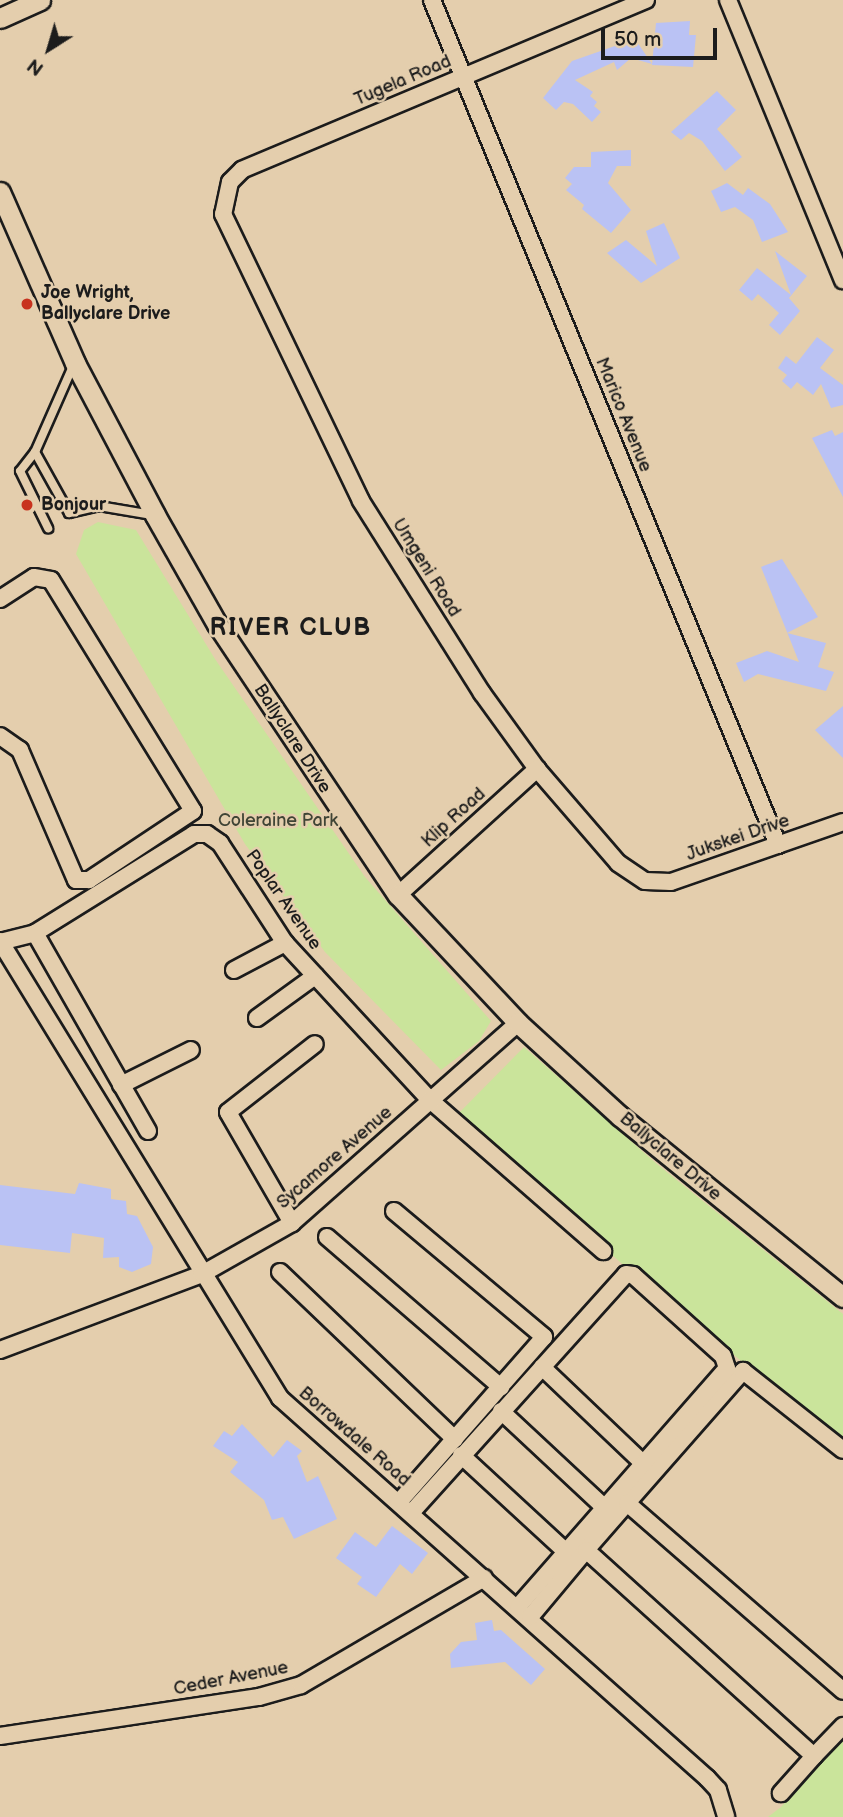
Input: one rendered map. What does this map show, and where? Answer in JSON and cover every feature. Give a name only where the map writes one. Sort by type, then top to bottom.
[{"type":"street","points":[[0,18],[40,0]]},
{"type":"street","name":"Marico Avenue","points":[[432,0],[778,845]]},
{"type":"street","name":"Tugela Road","points":[[232,235],[222,202],[242,170],[646,0]]},
{"type":"street","points":[[728,0],[843,279]]},
{"type":"street","name":"Ballyclare Drive","points":[[0,178],[18,229]]},
{"type":"street","name":"Ballyclare Drive","points":[[0,192],[75,363],[155,515],[224,635],[398,895],[518,1023],[620,1116],[843,1297]]},
{"type":"street","name":"Umgeni Road","points":[[232,235],[362,501],[537,769],[618,863],[645,881]]},
{"type":"street","points":[[0,599],[34,578],[51,580],[193,811],[89,880],[76,880],[20,750],[0,736]]},
{"type":"street","name":"Klip Road","points":[[398,895],[537,769]]},
{"type":"street","name":"Jukskei Drive","points":[[645,881],[671,882],[843,822]]},
{"type":"street","name":"Poplar Avenue","points":[[0,941],[35,933],[194,834],[207,834],[220,843],[285,943],[430,1100],[603,1251]]},
{"type":"street","points":[[35,933],[148,1131]]},
{"type":"street","name":"Borrowdale Road","points":[[0,941],[280,1398],[524,1612],[707,1778],[718,1790],[726,1816]]},
{"type":"street","points":[[234,970],[285,943]]},
{"type":"street","points":[[257,1018],[315,976]]},
{"type":"street","name":"Sycamore Avenue","points":[[0,1350],[202,1274],[292,1223],[518,1023]]},
{"type":"street","points":[[292,1223],[228,1112],[314,1044]]},
{"type":"street","points":[[121,1085],[191,1050]]},
{"type":"street","points":[[394,1211],[544,1336],[455,1439],[405,1508]]},
{"type":"street","points":[[327,1237],[501,1387]]},
{"type":"street","points":[[281,1272],[455,1439]]},
{"type":"street","points":[[405,1508],[461,1455],[628,1273],[723,1356],[727,1368],[566,1552],[524,1612]]},
{"type":"street","points":[[542,1367],[644,1464]]},
{"type":"street","points":[[524,1612],[586,1550],[743,1371],[843,1450]]},
{"type":"street","points":[[501,1411],[605,1508]]},
{"type":"street","points":[[461,1455],[566,1552]]},
{"type":"street","points":[[627,1503],[843,1691]]},
{"type":"street","points":[[586,1550],[814,1756]]},
{"type":"street","name":"Ceder Avenue","points":[[0,1736],[259,1697],[301,1685],[484,1578]]},
{"type":"street","points":[[781,1793],[843,1726]]},
{"type":"lane","points":[[48,528],[20,471],[35,452],[75,363]]},
{"type":"lane","points":[[35,452],[69,513],[99,506],[155,515]]},
{"type":"green space","name":"Coleraine Park","points":[[98,522],[136,530],[215,659],[365,877],[491,1021],[479,1041],[441,1070],[325,952],[245,844],[76,554],[84,530]]},
{"type":"green space","points":[[524,1047],[657,1164],[843,1314],[843,1444],[620,1262],[456,1116]]},
{"type":"green space","points":[[843,1735],[843,1817],[768,1817],[781,1807]]},
{"type":"building","points":[[690,21],[689,35],[696,35],[693,67],[652,65],[656,23]]},
{"type":"building","points":[[635,39],[652,64],[631,58],[617,70],[614,62],[575,80],[593,92],[590,96],[597,102],[594,106],[601,112],[592,122],[573,104],[564,102],[556,110],[543,98],[572,61]]},
{"type":"building","points":[[717,91],[736,110],[717,129],[742,157],[725,171],[702,141],[689,133],[681,140],[671,132]]},
{"type":"building","points":[[631,150],[631,166],[617,166],[608,183],[631,210],[611,233],[582,209],[584,205],[566,190],[572,184],[565,178],[574,167],[591,167],[591,152]]},
{"type":"building","points":[[727,183],[743,195],[748,188],[770,204],[788,232],[762,242],[753,220],[735,207],[721,212],[711,191]]},
{"type":"building","points":[[664,223],[680,258],[641,283],[607,253],[626,240],[657,266],[646,231]]},
{"type":"building","points":[[775,251],[807,276],[789,298],[800,311],[780,335],[769,325],[779,313],[758,294],[752,301],[739,290],[757,268],[791,295]]},
{"type":"building","points":[[817,337],[834,350],[820,368],[843,385],[843,405],[831,408],[821,384],[813,395],[797,382],[791,389],[782,381],[787,375],[778,368],[786,356],[796,364]]},
{"type":"building","points":[[832,430],[835,436],[843,432],[843,497],[812,438]]},
{"type":"building","points":[[782,559],[818,617],[787,633],[761,567]]},
{"type":"building","points":[[787,633],[826,643],[818,667],[834,672],[826,691],[758,674],[744,682],[736,663],[767,651],[799,662]]},
{"type":"building","points":[[843,706],[843,758],[815,730]]},
{"type":"building","points":[[79,1183],[111,1189],[111,1199],[126,1201],[127,1214],[137,1216],[153,1247],[151,1264],[132,1272],[119,1267],[119,1257],[103,1258],[104,1238],[72,1233],[70,1253],[0,1245],[0,1185],[75,1194]]},
{"type":"building","points":[[242,1424],[273,1457],[287,1440],[302,1451],[297,1456],[307,1482],[318,1476],[337,1519],[294,1539],[283,1517],[272,1520],[264,1500],[230,1472],[238,1462],[213,1446],[224,1431],[232,1436]]},
{"type":"building","points":[[392,1526],[428,1553],[412,1574],[400,1564],[376,1597],[357,1584],[362,1577],[336,1558],[355,1532],[376,1547]]},
{"type":"building","points":[[492,1620],[494,1631],[501,1630],[545,1669],[531,1685],[505,1662],[451,1668],[450,1654],[461,1642],[477,1640],[475,1623]]},
{"type":"place","name":"Joe Wright, Ballyclare Drive","points":[[27,304]]},
{"type":"place","name":"Bonjour","points":[[27,505]]},
{"type":"district","name":"RIVER CLUB","points":[[291,628]]}]
